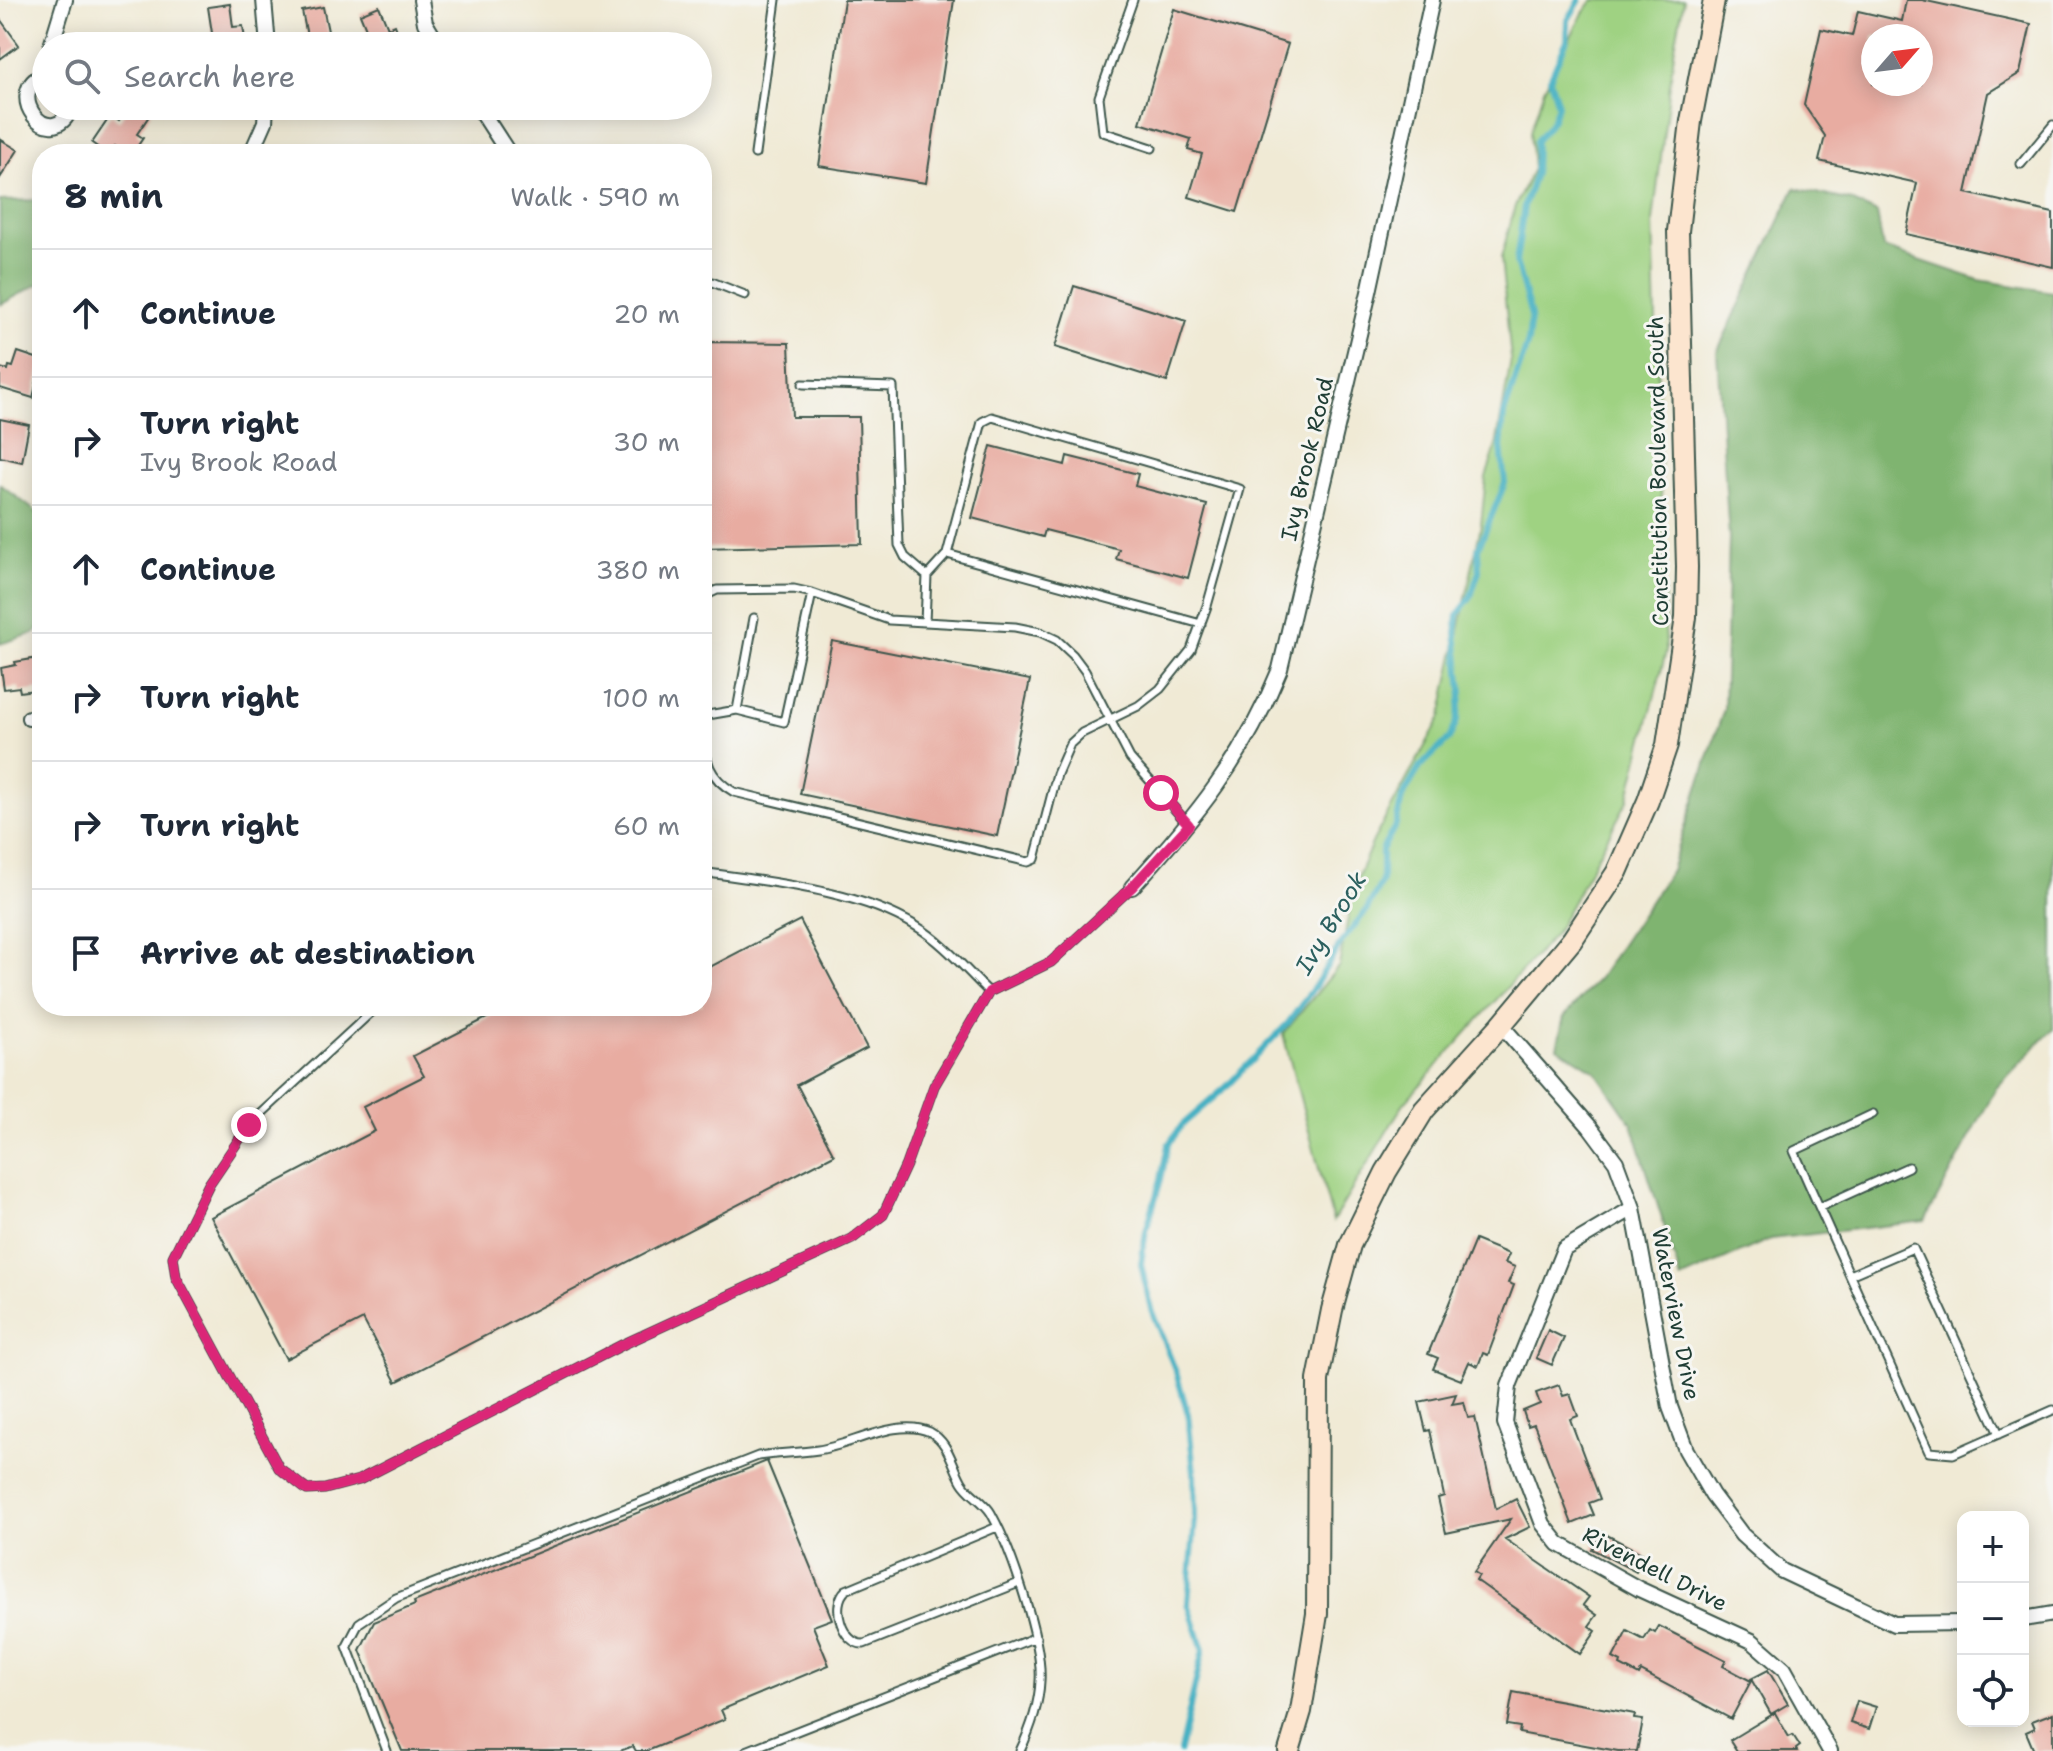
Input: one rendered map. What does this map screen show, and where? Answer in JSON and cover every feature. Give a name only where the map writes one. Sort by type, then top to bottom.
[{"type":"main road","name":"Constitution Boulevard South","points":[[1289,1751],[1301,1711],[1317,1614],[1318,1380],[1332,1310],[1350,1245],[1386,1172],[1424,1110],[1572,940],[1617,872],[1648,801],[1667,745],[1683,643],[1687,579],[1678,231],[1691,121],[1714,0]]},
{"type":"street","points":[[55,32],[65,0]]},
{"type":"street","points":[[264,0],[267,32]]},
{"type":"street","points":[[421,0],[425,23],[430,32]]},
{"type":"street","name":"Ivy Brook Road","points":[[1132,887],[1189,825],[1244,746],[1280,669],[1369,292],[1432,0]]},
{"type":"street","points":[[32,79],[24,90],[22,103],[32,119]]},
{"type":"street","points":[[34,120],[51,125],[64,120]]},
{"type":"street","points":[[255,144],[265,120]]},
{"type":"street","points":[[487,120],[503,144]]},
{"type":"street","name":"Waterview Drive","points":[[1501,1025],[1590,1127],[1616,1162],[1633,1208],[1670,1407],[1686,1450],[1712,1495],[1742,1535],[1782,1571],[1894,1624],[1957,1623]]},
{"type":"street","name":"Rivendell Drive","points":[[1633,1208],[1564,1249],[1509,1386],[1505,1423],[1543,1524],[1559,1544],[1639,1589],[1752,1641],[1784,1669],[1830,1751]]},
{"type":"street","points":[[2029,1618],[2053,1614]]},
{"type":"lane","points":[[755,154],[776,0]]},
{"type":"lane","points":[[1133,0],[1099,97],[1103,132],[1152,148]]},
{"type":"lane","points":[[2021,164],[2053,125]]},
{"type":"lane","points":[[712,282],[745,295]]},
{"type":"lane","points":[[803,384],[893,387],[899,545],[905,557],[927,576]]},
{"type":"lane","points":[[712,773],[734,792],[1028,862],[1035,859],[1057,774],[1070,744],[1082,733],[1138,706],[1178,670],[1191,650],[1240,489],[992,417],[982,422],[947,554],[927,576],[925,622]]},
{"type":"lane","points":[[947,554],[1201,624]]},
{"type":"lane","points":[[712,592],[771,588],[812,593],[889,620],[1015,627],[1040,632],[1057,640],[1085,671],[1130,758],[1189,825]]},
{"type":"lane","points":[[712,714],[737,710],[784,722],[812,593]]},
{"type":"lane","points":[[737,710],[754,618]]},
{"type":"lane","points":[[712,873],[803,887],[889,911],[919,927],[989,992]]},
{"type":"lane","points":[[367,1016],[249,1125],[209,1184],[173,1257],[176,1277],[279,1468],[307,1490],[325,1489],[359,1480],[624,1344],[852,1239],[883,1215],[906,1165],[934,1086],[989,992],[1051,962],[1132,887]]},
{"type":"lane","points":[[1873,1114],[1794,1151],[1929,1452],[1953,1454],[2053,1410]]},
{"type":"lane","points":[[1820,1207],[1908,1167]]},
{"type":"lane","points":[[1850,1275],[1913,1248],[1999,1434]]},
{"type":"lane","points":[[387,1751],[347,1646],[359,1623],[396,1598],[758,1456],[818,1450],[906,1426],[929,1432],[944,1442],[964,1485],[990,1511],[1019,1583],[1036,1637],[1040,1682],[1029,1733],[1020,1751]]},
{"type":"lane","points":[[997,1527],[846,1590],[841,1595],[837,1611],[849,1638],[857,1645],[864,1644],[1019,1583]]},
{"type":"lane","points":[[746,1751],[1036,1637]]},
{"type":"green space","points":[[1593,0],[1684,0],[1674,52],[1653,221],[1666,652],[1628,800],[1555,934],[1404,1103],[1333,1221],[1283,1034],[1339,966],[1354,886],[1373,841],[1441,717],[1511,360],[1501,258],[1515,206],[1533,169],[1530,132],[1544,89],[1583,13]]},
{"type":"green space","points":[[1795,188],[1851,201],[1877,213],[1883,248],[1979,280],[2053,292],[2053,1029],[1996,1088],[1925,1221],[1770,1239],[1681,1279],[1632,1124],[1595,1071],[1557,1047],[1564,1017],[1599,978],[1671,870],[1724,709],[1729,538],[1717,352]]},
{"type":"green space","points":[[32,200],[32,287],[0,305],[0,201]]},
{"type":"green space","points":[[0,484],[32,509],[32,634],[0,644]]},
{"type":"building","points":[[844,0],[954,0],[926,183],[819,166]]},
{"type":"building","points":[[1906,0],[1922,0],[2031,24],[2020,73],[1988,93],[1966,193],[2053,213],[2053,267],[1906,234],[1917,183],[1819,161],[1825,136],[1804,105],[1821,29],[1852,36],[1858,11],[1902,21]]},
{"type":"building","points":[[230,4],[233,27],[243,26],[244,32],[212,32],[208,7]]},
{"type":"building","points":[[379,6],[388,28],[395,25],[398,32],[367,32],[360,14]]},
{"type":"building","points":[[323,7],[328,32],[306,32],[302,11]]},
{"type":"building","points":[[1174,9],[1288,44],[1237,212],[1189,197],[1202,154],[1188,150],[1191,139],[1140,123]]},
{"type":"building","points":[[0,19],[19,45],[0,59]]},
{"type":"building","points":[[108,120],[146,120],[137,134],[143,138],[139,144],[92,143]]},
{"type":"building","points":[[0,139],[18,150],[0,178]]},
{"type":"building","points":[[1074,286],[1186,321],[1167,382],[1055,347]]},
{"type":"building","points":[[712,342],[789,343],[792,417],[859,417],[862,544],[712,548]]},
{"type":"building","points":[[18,352],[32,357],[32,398],[0,388],[0,368],[8,370],[9,366],[13,367]]},
{"type":"building","points":[[0,419],[29,425],[22,462],[0,457]]},
{"type":"building","points":[[991,446],[1065,465],[1067,456],[1138,474],[1135,486],[1207,505],[1188,578],[1116,559],[1119,549],[1045,530],[1043,537],[972,518]]},
{"type":"building","points":[[832,641],[1030,680],[997,836],[800,794]]},
{"type":"building","points":[[32,659],[32,690],[20,692],[19,687],[4,689],[1,668],[16,665],[15,662]]},
{"type":"building","points":[[800,920],[867,1048],[797,1085],[834,1155],[396,1382],[363,1319],[286,1359],[211,1217],[375,1131],[363,1107],[424,1076],[413,1056],[491,1016],[712,1016],[712,966]]},
{"type":"building","points":[[1475,1240],[1509,1254],[1505,1263],[1515,1267],[1508,1283],[1514,1285],[1488,1355],[1483,1353],[1478,1366],[1469,1362],[1461,1380],[1433,1369],[1438,1358],[1428,1354]]},
{"type":"building","points":[[1548,1330],[1564,1338],[1552,1365],[1536,1358]]},
{"type":"building","points":[[1559,1385],[1563,1396],[1570,1394],[1578,1416],[1570,1419],[1600,1499],[1589,1503],[1594,1515],[1572,1524],[1534,1424],[1528,1426],[1523,1411],[1540,1404],[1536,1393]]},
{"type":"building","points":[[1456,1394],[1452,1404],[1464,1402],[1468,1418],[1475,1417],[1496,1509],[1516,1499],[1530,1527],[1505,1539],[1589,1597],[1583,1605],[1597,1615],[1589,1626],[1596,1631],[1580,1654],[1476,1580],[1479,1575],[1474,1572],[1511,1519],[1446,1533],[1438,1498],[1444,1496],[1430,1430],[1426,1431],[1419,1402]]},
{"type":"building","points":[[767,1461],[832,1619],[813,1626],[829,1665],[721,1710],[725,1719],[647,1751],[636,1751],[633,1746],[620,1751],[402,1751],[360,1650],[374,1622],[415,1605],[414,1602]]},
{"type":"building","points":[[1601,1532],[1645,1555],[1636,1572],[1592,1549]]},
{"type":"building","points":[[1659,1626],[1726,1660],[1723,1666],[1751,1681],[1731,1719],[1641,1671],[1639,1675],[1613,1658],[1627,1631],[1644,1640],[1650,1630],[1655,1633]]},
{"type":"building","points":[[1768,1670],[1788,1704],[1771,1714],[1751,1679]]},
{"type":"building","points":[[1513,1692],[1635,1714],[1634,1719],[1643,1720],[1637,1751],[1618,1751],[1519,1733],[1520,1727],[1507,1725]]},
{"type":"building","points":[[1857,1701],[1876,1707],[1869,1729],[1850,1723]]},
{"type":"building","points":[[1775,1713],[1789,1737],[1793,1735],[1800,1746],[1797,1751],[1737,1751],[1730,1740]]},
{"type":"building","points":[[2053,1713],[2053,1751],[2034,1751],[2026,1732],[2035,1728],[2032,1721]]},
{"type":"waterway","name":"Ivy Brook","points":[[1180,1751],[1203,1650],[1188,1603],[1195,1519],[1194,1472],[1188,1414],[1176,1372],[1151,1309],[1141,1264],[1146,1231],[1168,1145],[1182,1125],[1226,1087],[1288,1023],[1315,986],[1341,943],[1366,911],[1382,881],[1382,850],[1396,824],[1402,798],[1420,767],[1449,739],[1457,721],[1462,691],[1456,633],[1458,614],[1470,599],[1479,571],[1478,549],[1505,483],[1501,447],[1504,414],[1528,342],[1531,316],[1516,262],[1524,206],[1535,174],[1536,141],[1552,121],[1558,105],[1550,79],[1567,40],[1568,20],[1580,0]]},
{"type":"route","points":[[249,1125],[209,1184],[173,1257],[176,1277],[279,1468],[307,1490],[325,1489],[359,1480],[624,1344],[852,1239],[883,1215],[906,1165],[934,1086],[989,992],[1051,962],[1132,887],[1189,825],[1161,793]]}]
